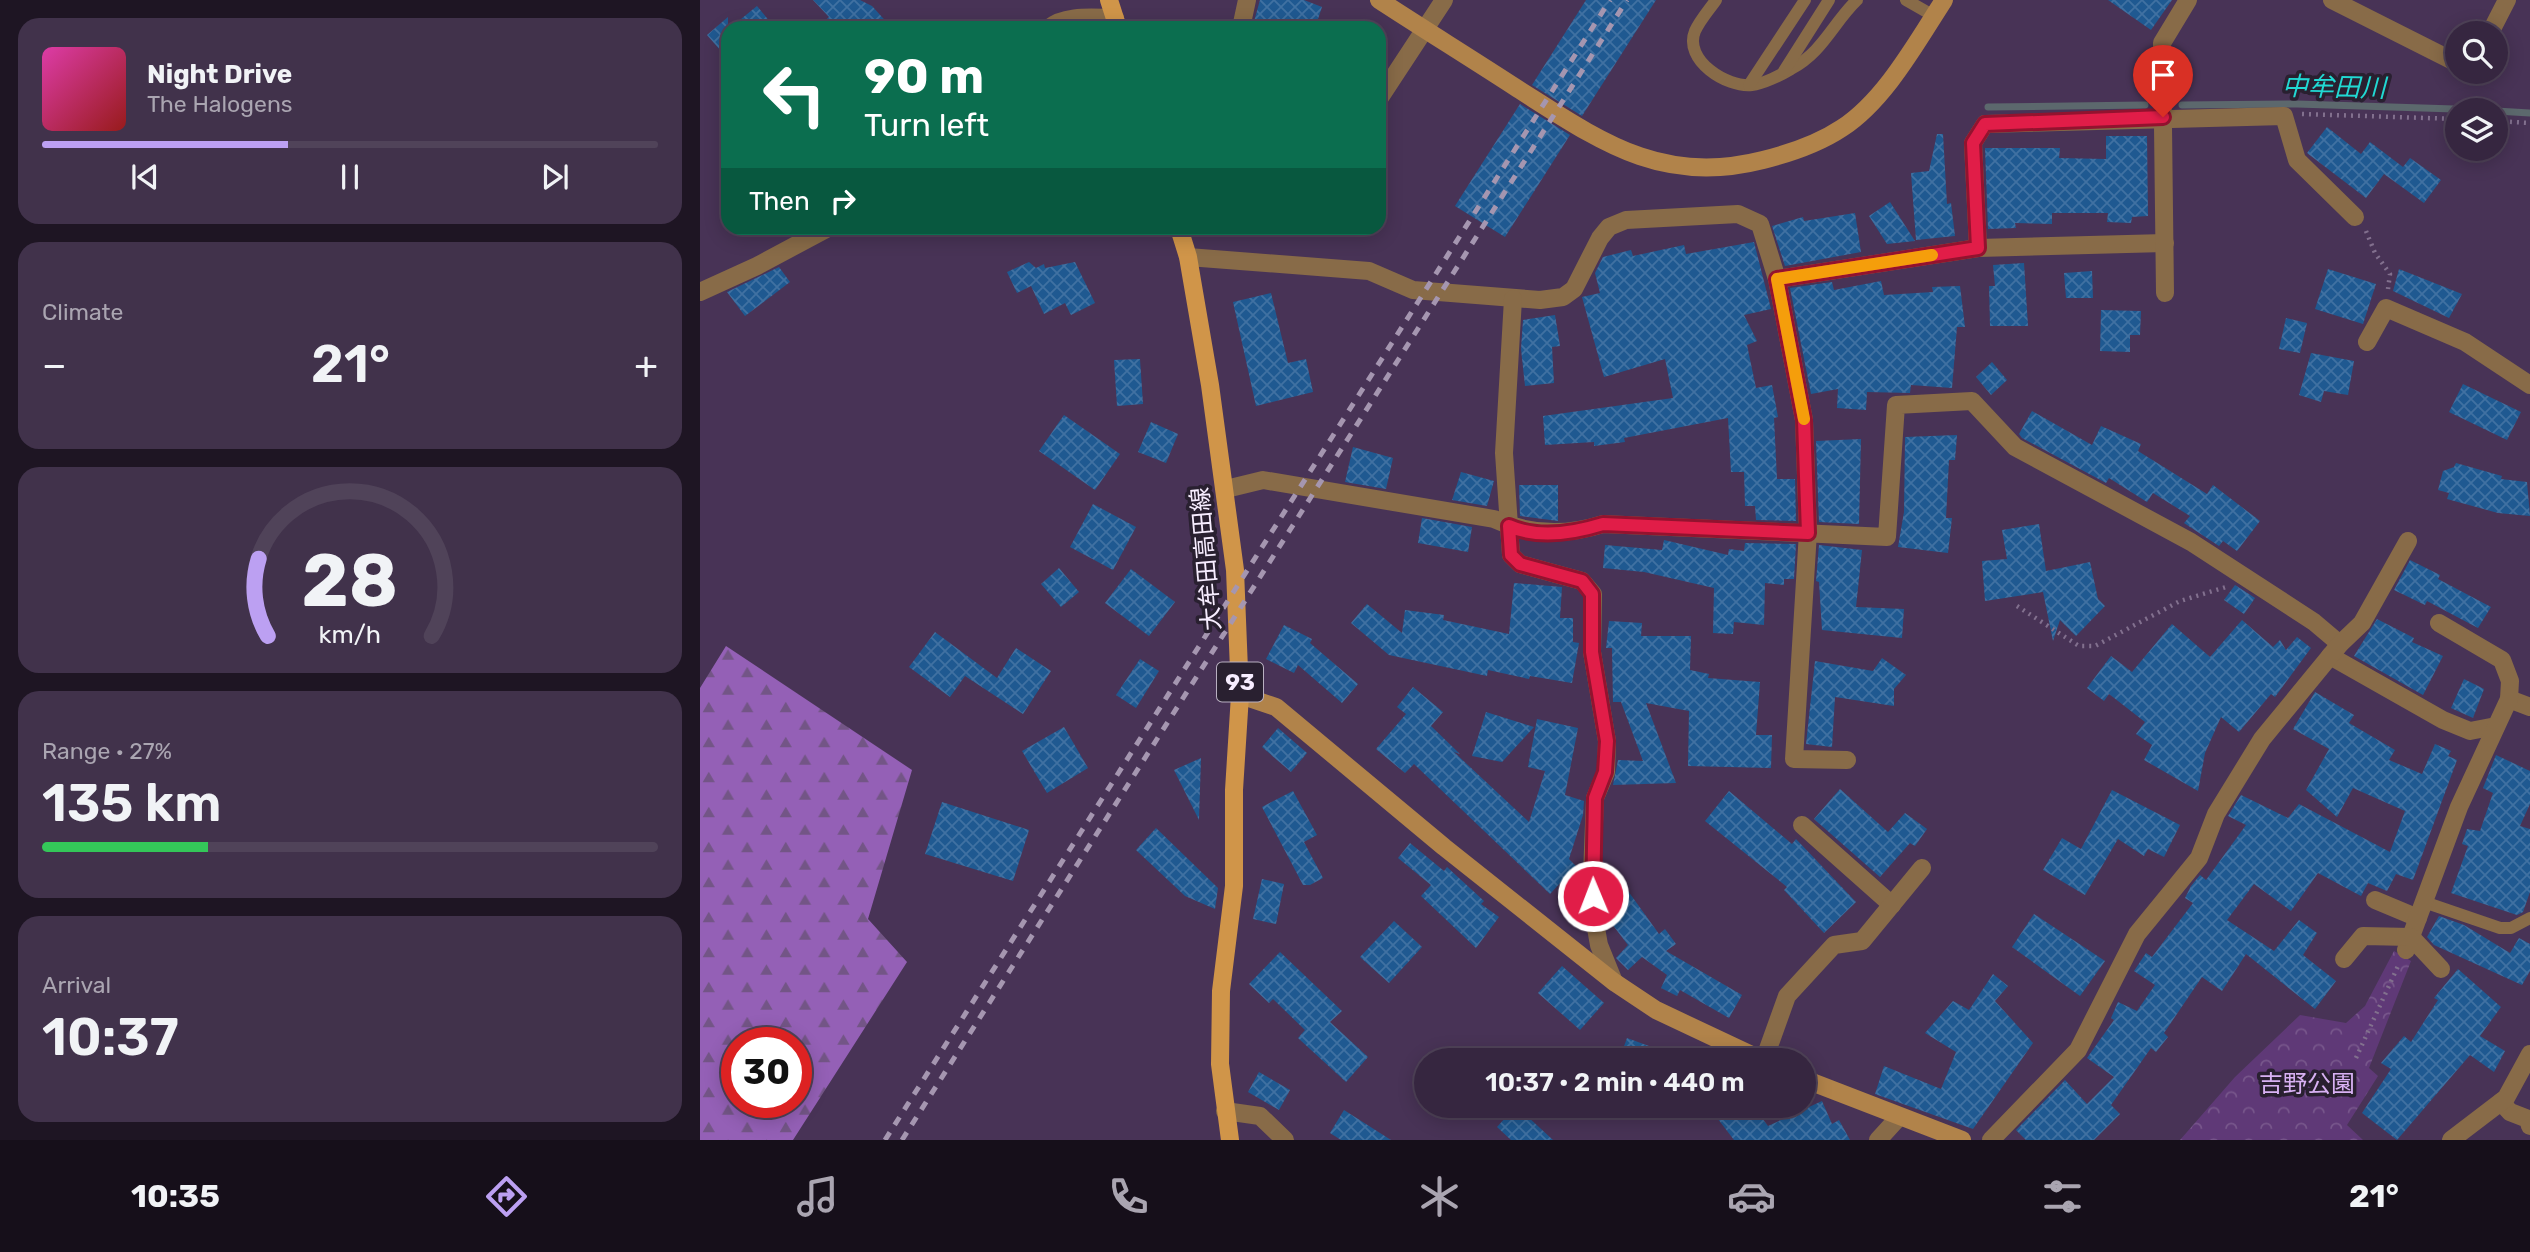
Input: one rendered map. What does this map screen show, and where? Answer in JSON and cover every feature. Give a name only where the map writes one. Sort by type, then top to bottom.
[{"type":"main road","points":[[1109,0],[1115,21]]},
{"type":"main road","name":"大牟田高田線","points":[[1181,235],[1188,257],[1226,489],[1235,570],[1240,695],[1234,790],[1234,886],[1221,991],[1220,1064],[1224,1111],[1230,1140]]},
{"type":"street","points":[[1242,21],[1247,0]]},
{"type":"street","points":[[1379,0],[1595,137],[1645,160],[1696,170],[1746,165],[1796,152],[1843,128],[1895,77],[1940,4]]},
{"type":"street","points":[[1386,88],[1444,0]]},
{"type":"street","points":[[2165,293],[2162,43],[2188,0]]},
{"type":"street","points":[[2332,0],[2445,57]]},
{"type":"street","points":[[2496,21],[2507,0]]},
{"type":"street","points":[[1065,21],[1096,21]]},
{"type":"street","points":[[1978,248],[1973,143],[1985,124],[2163,117],[2284,116],[2297,160],[2355,217]]},
{"type":"street","points":[[1188,257],[1369,271],[1413,290],[1540,300],[1563,297],[1574,289],[1600,238],[1609,227],[1626,220],[1738,214],[1760,225],[1777,279],[1804,420],[1808,533],[1794,759],[1847,760]]},
{"type":"street","points":[[700,292],[815,235]]},
{"type":"street","points":[[1777,279],[1978,248],[2165,243]]},
{"type":"street","points":[[1513,299],[1504,453],[1511,555],[1520,564],[1582,581],[1592,594],[1592,652],[1607,741],[1605,772],[1595,798],[1591,875],[1599,945],[1614,982]]},
{"type":"street","points":[[2367,342],[2386,308],[2465,342],[2530,385]]},
{"type":"street","points":[[1226,489],[1264,480],[1443,509],[1494,519],[1519,530],[1574,533],[1603,524],[1886,537],[1896,405],[1972,401],[2015,447],[2191,542],[2314,622],[2335,650],[2443,720],[2470,731],[2496,726]]},
{"type":"street","points":[[1991,1140],[2078,1050],[2137,934],[2199,858],[2216,814],[2262,738],[2335,650],[2362,623],[2408,541]]},
{"type":"street","points":[[2408,944],[2459,807],[2509,699],[2510,681],[2502,660],[2438,623]]},
{"type":"street","points":[[1240,695],[1276,707],[1444,847],[1614,982],[1656,1010],[1737,1048]]},
{"type":"street","points":[[2509,699],[2530,707]]},
{"type":"street","points":[[1802,825],[1892,905]]},
{"type":"street","points":[[1768,1048],[1787,996],[1834,945],[1863,941],[1922,868]]},
{"type":"street","points":[[2375,900],[2421,910]]},
{"type":"street","points":[[2344,959],[2363,936],[2408,944],[2441,968]]},
{"type":"street","points":[[2451,1140],[2501,1102],[2530,1054]]},
{"type":"street","points":[[1816,1084],[1962,1140]]},
{"type":"street","points":[[2501,1102],[2510,1112],[2528,1119],[2530,1126]]},
{"type":"street","points":[[1224,1111],[1260,1116],[1285,1140]]},
{"type":"street","points":[[1878,1140],[1899,1117]]},
{"type":"lane","points":[[1716,0],[1694,32],[1693,47],[1701,61],[1718,76],[1737,85],[1749,85],[1782,73],[1825,43],[1857,0]]},
{"type":"lane","points":[[1749,85],[1805,0]]},
{"type":"lane","points":[[1782,73],[1829,0]]},
{"type":"lane","points":[[1906,0],[1940,4]]},
{"type":"lane","points":[[2421,910],[2500,928],[2511,928],[2530,918]]},
{"type":"path","points":[[2284,116],[2313,113],[2445,118]]},
{"type":"path","points":[[2508,122],[2530,123]]},
{"type":"path","points":[[2355,217],[2390,274],[2386,308]]},
{"type":"path","points":[[2017,606],[2080,646],[2095,646],[2180,601],[2221,590],[2241,575]]},
{"type":"path","points":[[2356,1058],[2408,944]]},
{"type":"green space","points":[[726,646],[912,770],[868,919],[907,962],[812,1110],[812,1027],[721,1027],[721,1118],[807,1118],[793,1140],[700,1140],[700,688]]},
{"type":"green space","name":"吉野公園","points":[[2394,951],[2411,961],[2369,1068],[2378,1076],[2347,1125],[2363,1140],[2180,1140],[2235,1077],[2300,1015],[2346,1023],[2365,1006]]},
{"type":"building","points":[[813,0],[860,0],[872,6],[886,21],[825,21],[829,17]]},
{"type":"building","points":[[1260,0],[1304,0],[1322,7],[1317,21],[1254,21]]},
{"type":"building","points":[[1586,0],[1656,0],[1582,116],[1532,85]]},
{"type":"building","points":[[2108,0],[2172,0],[2151,30]]},
{"type":"building","points":[[757,6],[769,21],[739,21]]},
{"type":"building","points":[[721,23],[721,51],[707,35]]},
{"type":"building","points":[[1520,104],[1570,135],[1505,237],[1455,206]]},
{"type":"building","points":[[2327,127],[2361,154],[2370,142],[2403,167],[2410,158],[2441,180],[2424,203],[2384,174],[2366,198],[2307,153]]},
{"type":"building","points":[[1937,134],[1943,134],[1947,204],[1951,203],[1955,236],[1916,240],[1911,173],[1929,171]]},
{"type":"building","points":[[2106,136],[2147,136],[2148,216],[2132,217],[2131,223],[2107,222],[2108,213],[2052,213],[2052,224],[2015,223],[2016,228],[1988,229],[1985,148],[2060,148],[2059,158],[2106,159]]},
{"type":"building","points":[[1890,202],[1915,241],[1887,244],[1869,216]]},
{"type":"building","points":[[1855,213],[1861,252],[1785,266],[1772,226],[1803,217],[1804,221]]},
{"type":"building","points":[[1754,242],[1771,309],[1744,315],[1757,341],[1747,345],[1756,388],[1772,385],[1778,417],[1774,418],[1777,479],[1795,479],[1796,521],[1756,520],[1755,506],[1745,506],[1744,472],[1731,472],[1728,418],[1624,438],[1625,442],[1594,446],[1594,442],[1545,445],[1543,416],[1673,398],[1665,359],[1604,377],[1582,297],[1600,293],[1595,273],[1603,257],[1631,250],[1633,256],[1684,245],[1686,254]]},
{"type":"building","points":[[1029,262],[1036,268],[1044,264],[1045,268],[1075,262],[1095,303],[1071,315],[1065,303],[1044,314],[1031,286],[1017,293],[1007,272]]},
{"type":"building","points":[[2024,263],[2028,326],[1990,326],[1989,286],[1995,286],[1993,265]]},
{"type":"building","points":[[779,267],[790,282],[745,316],[727,292]]},
{"type":"building","points":[[2328,269],[2376,284],[2363,324],[2315,309]]},
{"type":"building","points":[[2399,269],[2462,294],[2449,318],[2393,291]]},
{"type":"building","points":[[2092,271],[2093,298],[2066,298],[2064,273]]},
{"type":"building","points":[[1881,281],[1884,295],[1933,292],[1932,287],[1960,286],[1965,327],[1957,327],[1952,388],[1911,385],[1910,393],[1867,392],[1866,410],[1837,408],[1838,389],[1811,394],[1790,288],[1832,282],[1834,290]]},
{"type":"building","points":[[1271,293],[1288,363],[1306,359],[1313,392],[1256,406],[1233,302]]},
{"type":"building","points":[[2101,310],[2141,311],[2140,335],[2130,335],[2130,352],[2100,351]]},
{"type":"building","points":[[1555,315],[1560,346],[1552,347],[1554,383],[1525,386],[1521,349],[1523,320]]},
{"type":"building","points":[[2286,318],[2307,323],[2300,353],[2279,349]]},
{"type":"building","points":[[2311,353],[2354,361],[2348,395],[2324,391],[2321,402],[2299,395]]},
{"type":"building","points":[[1140,359],[1143,404],[1117,406],[1114,360]]},
{"type":"building","points":[[1992,362],[2007,380],[1991,395],[1976,377]]},
{"type":"building","points":[[2463,384],[2521,412],[2507,440],[2449,412]]},
{"type":"building","points":[[2032,411],[2092,445],[2101,426],[2141,444],[2138,451],[2207,494],[2213,485],[2260,521],[2237,551],[2223,541],[2219,546],[2184,523],[2190,516],[2153,493],[2147,502],[2109,478],[2106,483],[2022,438],[2019,434]]},
{"type":"building","points":[[1064,415],[1120,454],[1095,490],[1039,451]]},
{"type":"building","points":[[1151,422],[1178,434],[1166,463],[1138,452]]},
{"type":"building","points":[[1957,435],[1955,460],[1949,460],[1946,518],[1952,518],[1948,553],[1898,547],[1904,512],[1905,437]]},
{"type":"building","points":[[1861,439],[1859,524],[1819,522],[1816,441]]},
{"type":"building","points":[[1353,447],[1393,458],[1386,489],[1345,482]]},
{"type":"building","points":[[2456,463],[2502,476],[2501,479],[2527,482],[2530,516],[2498,513],[2447,499],[2449,493],[2438,490],[2443,471],[2454,467]]},
{"type":"building","points":[[1461,472],[1494,481],[1487,506],[1452,500]]},
{"type":"building","points":[[1519,485],[1558,485],[1558,521],[1520,516]]},
{"type":"building","points":[[1093,504],[1136,527],[1113,570],[1070,547]]},
{"type":"building","points":[[1422,518],[1472,527],[1468,552],[1418,543]]},
{"type":"building","points":[[2039,524],[2046,571],[2090,562],[2098,599],[2105,606],[2076,636],[2060,620],[2053,641],[2043,592],[1985,601],[1982,561],[2007,559],[2002,530]]},
{"type":"building","points":[[1664,540],[1728,555],[1729,549],[1744,551],[1745,543],[1796,544],[1794,579],[1784,579],[1784,585],[1765,583],[1764,625],[1734,622],[1733,634],[1713,633],[1714,588],[1644,572],[1603,568],[1605,545],[1662,550]]},
{"type":"building","points":[[1819,545],[1862,550],[1856,607],[1904,609],[1902,638],[1822,630],[1819,582],[1816,581]]},
{"type":"building","points":[[2410,560],[2440,575],[2438,579],[2491,607],[2478,628],[2427,601],[2425,605],[2394,590]]},
{"type":"building","points":[[1059,568],[1079,592],[1061,607],[1041,584]]},
{"type":"building","points":[[1131,569],[1175,602],[1149,636],[1105,603]]},
{"type":"building","points":[[1514,583],[1562,587],[1560,618],[1573,618],[1573,642],[1579,643],[1572,683],[1530,676],[1529,679],[1488,670],[1487,676],[1389,655],[1351,623],[1367,604],[1402,633],[1405,610],[1444,615],[1443,620],[1509,634]]},
{"type":"building","points":[[2235,585],[2255,598],[2244,614],[2224,600]]},
{"type":"building","points":[[2377,619],[2414,638],[2412,642],[2443,656],[2423,695],[2354,656]]},
{"type":"building","points":[[2242,620],[2273,647],[2280,640],[2286,650],[2297,637],[2311,648],[2275,697],[2271,694],[2239,732],[2221,717],[2205,753],[2198,791],[2144,760],[2152,745],[2136,734],[2145,722],[2109,694],[2104,701],[2087,688],[2111,656],[2132,672],[2172,624],[2210,657]]},
{"type":"building","points":[[1609,621],[1642,623],[1641,636],[1691,636],[1690,670],[1709,674],[1708,678],[1760,682],[1756,735],[1772,735],[1771,768],[1688,766],[1689,711],[1646,703],[1676,783],[1613,785],[1618,760],[1643,761],[1621,702],[1613,702],[1612,648],[1606,648]]},
{"type":"building","points":[[1284,625],[1312,639],[1310,643],[1358,684],[1342,703],[1298,665],[1294,673],[1266,659]]},
{"type":"building","points":[[935,632],[997,678],[1016,648],[1051,671],[1023,714],[965,676],[950,697],[909,667]]},
{"type":"building","points":[[1882,658],[1906,675],[1894,689],[1894,706],[1835,697],[1832,747],[1806,744],[1815,661],[1873,671]]},
{"type":"building","points":[[1140,659],[1159,671],[1136,708],[1116,695]]},
{"type":"building","points":[[2464,679],[2484,689],[2473,718],[2451,708]]},
{"type":"building","points":[[1413,687],[1443,712],[1431,726],[1460,754],[1454,752],[1529,822],[1545,771],[1528,767],[1537,719],[1578,728],[1565,795],[1584,801],[1583,815],[1569,859],[1576,866],[1550,894],[1414,764],[1405,773],[1376,749],[1406,714],[1397,707]]},
{"type":"building","points":[[2315,692],[2354,715],[2349,723],[2395,750],[2389,760],[2422,774],[2435,744],[2451,751],[2448,756],[2457,760],[2413,880],[2396,874],[2387,891],[2368,883],[2361,896],[2318,873],[2291,911],[2254,884],[2227,920],[2274,951],[2299,920],[2317,933],[2303,955],[2336,981],[2315,1009],[2246,954],[2222,991],[2202,977],[2164,1033],[2168,1037],[2156,1052],[2151,1048],[2111,1105],[2120,1114],[2094,1140],[2026,1140],[2016,1130],[2065,1080],[2087,1104],[2114,1077],[2087,1058],[2114,1020],[2111,1018],[2118,1002],[2137,1011],[2155,985],[2134,971],[2146,953],[2152,957],[2193,903],[2185,898],[2191,886],[2200,875],[2206,880],[2246,825],[2228,816],[2241,795],[2288,818],[2299,804],[2390,852],[2405,811],[2353,788],[2337,817],[2306,790],[2329,749],[2293,729]]},
{"type":"building","points":[[1486,712],[1534,727],[1502,762],[1472,756]]},
{"type":"building","points":[[1064,727],[1088,768],[1047,793],[1022,751]]},
{"type":"building","points":[[1278,728],[1307,753],[1291,772],[1262,747]]},
{"type":"building","points":[[2496,755],[2530,771],[2530,804],[2520,826],[2530,829],[2530,892],[2523,912],[2517,915],[2451,893],[2468,846],[2462,844],[2467,829],[2480,831],[2493,793],[2483,788]]},
{"type":"building","points":[[1201,758],[1199,820],[1174,770]]},
{"type":"building","points":[[1840,789],[1888,832],[1905,813],[1927,829],[1915,846],[1910,843],[1880,877],[1814,819]]},
{"type":"building","points":[[2112,790],[2180,825],[2164,857],[2148,849],[2144,856],[2118,839],[2085,895],[2043,870],[2062,838],[2081,849]]},
{"type":"building","points":[[1293,791],[1317,835],[1304,842],[1323,878],[1310,885],[1303,885],[1262,807]]},
{"type":"building","points":[[1729,791],[1792,844],[1796,839],[1856,902],[1824,933],[1784,890],[1787,887],[1705,821]]},
{"type":"building","points":[[942,802],[1029,830],[1013,881],[925,854]]},
{"type":"building","points":[[1156,828],[1218,888],[1215,909],[1185,896],[1136,850]]},
{"type":"building","points":[[1410,843],[1444,871],[1447,867],[1484,901],[1481,904],[1499,917],[1476,948],[1421,896],[1431,885],[1398,858]]},
{"type":"building","points":[[1262,879],[1284,884],[1276,924],[1253,919]]},
{"type":"building","points":[[1623,884],[1659,934],[1665,929],[1676,944],[1666,951],[1742,995],[1729,1018],[1680,990],[1677,996],[1661,988],[1667,975],[1642,957],[1628,970],[1616,958],[1628,945],[1605,915],[1604,898]]},
{"type":"building","points":[[2034,914],[2105,961],[2080,996],[2012,947]]},
{"type":"building","points":[[2439,916],[2464,925],[2510,953],[2519,938],[2530,944],[2530,971],[2522,985],[2434,945],[2427,937]]},
{"type":"building","points":[[1394,921],[1422,947],[1389,983],[1360,957]]},
{"type":"building","points":[[1280,952],[1342,1011],[1330,1022],[1368,1057],[1346,1082],[1298,1038],[1305,1030],[1273,999],[1269,1003],[1249,984]]},
{"type":"building","points":[[1562,966],[1604,1003],[1580,1030],[1538,993]]},
{"type":"building","points":[[2458,969],[2501,1007],[2480,1036],[2505,1051],[2494,1072],[2470,1055],[2397,1140],[2362,1113],[2391,1069],[2381,1063],[2404,1036],[2411,1042],[2438,1000],[2434,998]]},
{"type":"building","points":[[1993,974],[2008,986],[1995,1001],[2033,1043],[1973,1129],[1875,1094],[1884,1066],[1941,1089],[1956,1052],[1925,1033],[1953,1001],[1969,1010]]},
{"type":"building","points":[[1627,1038],[1654,1048],[1623,1048]]},
{"type":"building","points":[[1259,1072],[1290,1090],[1279,1110],[1248,1092]]},
{"type":"building","points":[[1822,1101],[1832,1124],[1839,1120],[1850,1140],[1734,1140],[1717,1118],[1762,1118],[1768,1126],[1785,1118],[1816,1118],[1816,1104]]},
{"type":"building","points":[[1344,1110],[1391,1140],[1341,1140],[1330,1133]]},
{"type":"building","points":[[1505,1118],[1529,1118],[1553,1140],[1511,1140],[1497,1127]]},
{"type":"waterway","name":"中牟田川","points":[[2182,105],[2297,104],[2445,109]]},
{"type":"waterway","name":"中牟田川","points":[[1988,107],[2145,105]]},
{"type":"waterway","name":"中牟田川","points":[[2508,112],[2530,113]]},
{"type":"railway","points":[[885,1140],[1610,0]]},
{"type":"railway","points":[[902,1140],[1627,0]]},
{"type":"slow traffic","points":[[1804,419],[1777,279],[1932,255]]},
{"type":"route","points":[[1593,896],[1591,875],[1595,798],[1605,772],[1607,741],[1592,652],[1592,594],[1582,581],[1520,564],[1511,555],[1509,526],[1519,530],[1574,533],[1603,524],[1808,533],[1804,420],[1777,279],[1978,248],[1973,143],[1985,124],[2163,117]]}]
